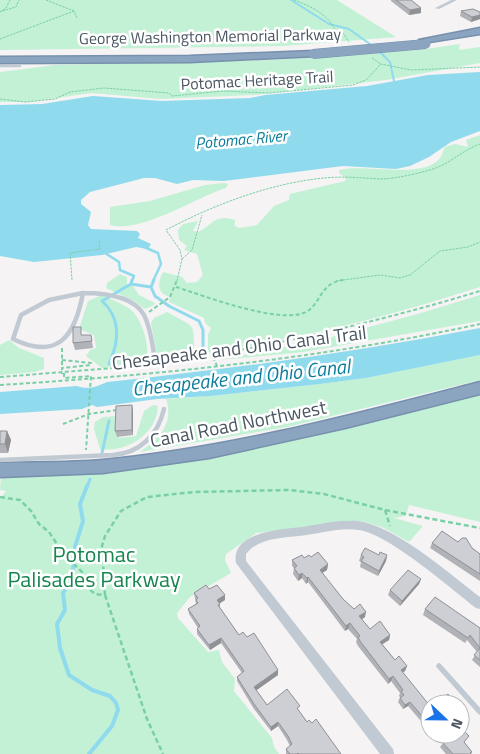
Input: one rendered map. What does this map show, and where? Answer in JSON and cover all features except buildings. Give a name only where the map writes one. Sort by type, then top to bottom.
[{"type":"highway","name":"George Washington Memorial Parkway","points":[[425,42],[480,32]]},
{"type":"highway","name":"George Washington Memorial Parkway","points":[[0,60],[190,59],[313,52],[480,38]]},
{"type":"highway","name":"George Washington Memorial Parkway","points":[[0,54],[313,52]]},
{"type":"highway","points":[[20,66],[60,60]]},
{"type":"highway","name":"Canal Road Northwest","points":[[0,470],[98,467],[151,460],[325,428],[480,388]]},
{"type":"street","points":[[437,8],[455,0]]},
{"type":"street","points":[[388,754],[241,563],[240,554],[253,541],[267,536],[352,525],[376,530],[480,604]]},
{"type":"lane","points":[[0,66],[20,66]]},
{"type":"lane","points":[[83,293],[77,323],[62,341],[42,348],[28,347],[13,338],[21,315],[27,311],[58,298],[83,293],[107,293],[134,305],[145,314],[154,358]]},
{"type":"lane","points":[[0,460],[86,455],[99,456],[129,452],[142,446],[158,429],[164,409]]},
{"type":"lane","points":[[439,666],[480,712]]},
{"type":"path","points":[[1,12],[10,0]]},
{"type":"path","points":[[1,12],[16,7],[19,0]]},
{"type":"path","points":[[46,0],[74,10],[77,18]]},
{"type":"path","points":[[294,0],[310,6],[332,23],[335,30],[343,33],[351,45]]},
{"type":"path","points":[[0,39],[74,10]]},
{"type":"path","points":[[367,57],[381,64],[411,70],[480,67]]},
{"type":"path","name":"Potomac Heritage Trail","points":[[0,99],[26,102],[55,99],[70,92],[104,88],[169,93],[172,96],[224,91],[269,94],[353,85],[366,80],[381,64]]},
{"type":"path","points":[[145,314],[170,297],[176,287],[182,259],[180,250],[169,239],[166,230],[181,222],[273,186],[323,178],[359,176],[383,179],[433,169],[453,160],[468,148],[480,144]]},
{"type":"path","points":[[182,259],[192,250],[202,215]]},
{"type":"path","points":[[72,280],[70,253],[100,249],[98,241]]},
{"type":"path","points":[[176,287],[263,313],[298,314],[308,311],[326,287],[337,281],[380,276],[400,278],[410,275],[440,251],[468,248],[480,242]]},
{"type":"path","points":[[0,377],[62,374],[109,369],[213,356],[266,347],[363,326],[480,291]]},
{"type":"path","name":"Chesapeake and Ohio Canal Trail","points":[[0,385],[90,380],[217,366],[376,343],[480,324]]},
{"type":"path","points":[[59,382],[62,374],[62,341]]},
{"type":"path","points":[[213,356],[217,366]]},
{"type":"path","points":[[62,360],[91,364],[62,368]]},
{"type":"path","points":[[108,378],[109,369]]},
{"type":"path","points":[[54,374],[54,382]]},
{"type":"path","points":[[62,374],[64,378],[91,376],[86,455]]},
{"type":"path","points":[[63,424],[89,414],[124,409]]},
{"type":"path","points":[[163,754],[147,719],[105,595],[102,546],[105,536],[121,511],[131,503],[147,497],[194,492],[289,490],[324,494],[385,510],[480,528]]},
{"type":"path","points":[[0,497],[20,500],[31,511],[39,524],[49,532],[63,553],[82,572],[88,587],[95,594],[105,595]]},
{"type":"path","points":[[385,510],[395,542]]},
{"type":"green space","points":[[0,0],[337,0],[396,37],[283,46],[0,50]]},
{"type":"green space","points":[[460,44],[459,50],[480,47],[480,63],[386,80],[253,95],[160,99],[91,93],[29,102],[0,102],[0,72],[55,65],[271,60],[418,50]]},
{"type":"green space","points":[[480,135],[480,287],[346,325],[208,353],[208,335],[211,328],[205,323],[204,318],[169,302],[170,297],[159,288],[163,272],[182,277],[187,283],[197,282],[203,275],[197,254],[184,250],[187,246],[179,240],[178,230],[183,224],[198,221],[193,231],[198,232],[222,218],[235,220],[235,226],[239,228],[257,225],[274,206],[289,200],[290,194],[345,181],[346,178],[339,173],[339,170],[350,168],[407,170],[421,168],[432,165],[440,158],[445,147],[455,144],[468,147],[466,140]]},
{"type":"green space","points":[[228,184],[226,188],[152,220],[123,226],[110,225],[110,207],[150,201],[205,185]]},
{"type":"green space","points":[[120,274],[127,277],[127,285],[133,286],[139,295],[155,303],[154,305],[145,309],[134,301],[106,288],[107,283]]},
{"type":"green space","points":[[102,295],[124,305],[139,320],[146,342],[146,361],[102,368],[86,356],[90,350],[96,348],[94,335],[79,329],[88,301]]},
{"type":"green space","points":[[480,295],[480,321],[303,352],[219,360],[332,337]]},
{"type":"green space","points":[[167,312],[192,327],[195,355],[158,360],[151,323],[154,318]]},
{"type":"green space","points":[[9,340],[19,348],[44,358],[44,369],[35,372],[0,375],[0,345]]},
{"type":"green space","points":[[480,355],[480,380],[287,427],[140,452],[154,441],[167,423],[168,408],[166,399],[211,396],[366,378]]},
{"type":"green space","name":"Potomac Palisades Parkway","points":[[480,394],[480,522],[409,505],[406,516],[394,518],[423,526],[409,542],[384,528],[362,521],[256,533],[226,554],[225,560],[231,573],[190,597],[177,613],[178,618],[208,652],[219,650],[222,662],[235,679],[234,691],[272,738],[274,747],[279,754],[0,754],[0,499],[6,491],[0,490],[1,477],[131,470],[232,452],[349,427]]},
{"type":"green space","points":[[153,405],[158,406],[156,416],[152,425],[139,439],[130,445],[120,448],[100,449],[94,429],[95,422],[103,417],[117,416],[119,438],[136,436],[144,411]]},
{"type":"water","name":"Potomac River","points":[[480,72],[480,131],[451,142],[429,157],[410,166],[396,169],[343,166],[224,181],[193,180],[177,184],[155,178],[144,178],[90,192],[81,200],[81,204],[91,212],[88,225],[91,229],[137,231],[140,234],[138,238],[151,244],[148,249],[136,247],[102,255],[34,262],[0,256],[0,105],[42,104],[93,96],[162,101],[250,98],[367,86],[428,75]]},
{"type":"water","name":"Chesapeake and Ohio Canal","points":[[480,328],[480,355],[366,378],[211,396],[157,399],[97,407],[92,405],[82,409],[0,414],[0,392],[77,386],[85,388],[107,382],[294,359],[387,345]]},
{"type":"waterway","points":[[291,0],[329,24],[349,29],[374,47]]},
{"type":"waterway","points":[[379,51],[390,62],[394,81]]},
{"type":"waterway","points":[[144,247],[158,253],[161,264],[153,281]]},
{"type":"waterway","points":[[105,253],[119,262],[120,270],[134,276],[132,281]]},
{"type":"waterway","points":[[131,284],[132,280]]},
{"type":"waterway","points":[[151,287],[154,280]]},
{"type":"waterway","points":[[109,364],[115,347],[117,331],[113,315],[102,301],[131,284]]},
{"type":"waterway","points":[[131,284],[151,287]]},
{"type":"waterway","points":[[151,287],[155,296],[169,306],[199,321],[203,330],[203,353]]},
{"type":"waterway","points":[[102,453],[109,421]]},
{"type":"waterway","points":[[87,487],[90,479]]},
{"type":"waterway","points":[[87,486],[80,504],[83,521],[75,547],[75,560],[69,584],[63,593],[65,610],[57,624],[60,648],[69,675],[92,690],[110,696],[116,703],[118,710],[112,726],[89,754]]}]
